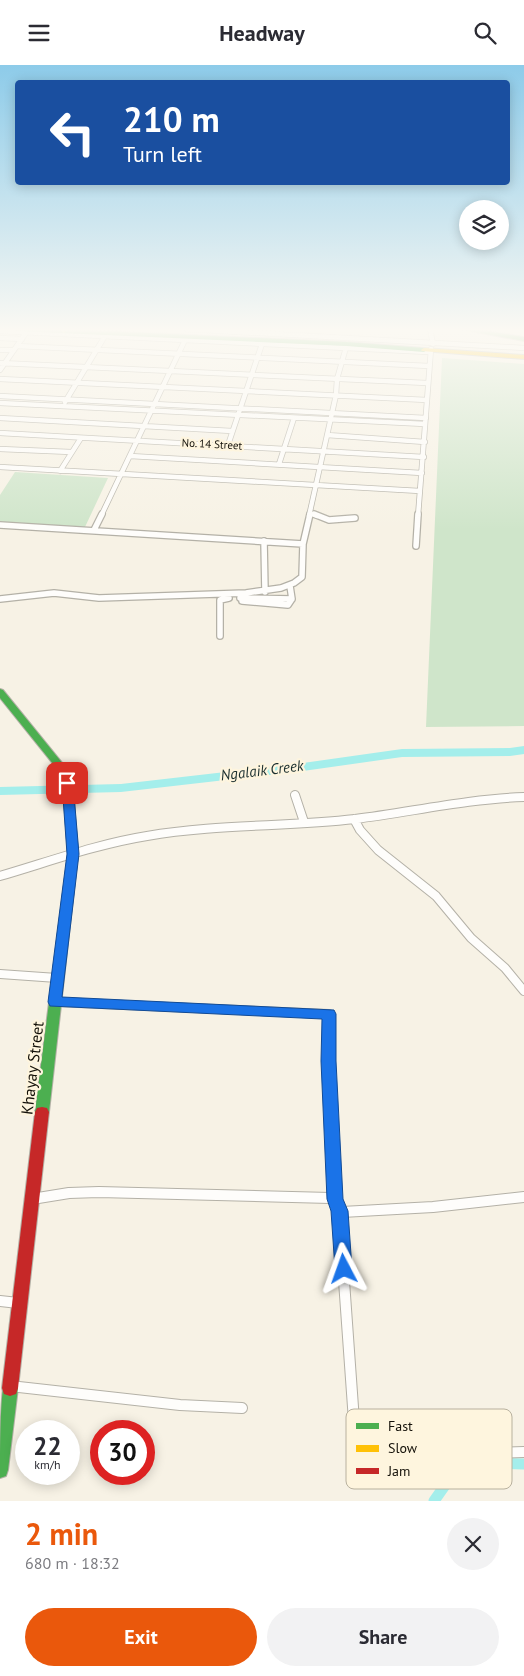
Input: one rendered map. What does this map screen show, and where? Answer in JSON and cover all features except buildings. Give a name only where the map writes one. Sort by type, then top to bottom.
[{"type":"main road","name":"Khayay Street","points":[[0,692],[67,775],[73,854],[18,1303],[0,1470]]},
{"type":"street","points":[[0,396],[426,418]]},
{"type":"street","points":[[62,406],[69,396]]},
{"type":"street","points":[[94,530],[159,396]]},
{"type":"street","points":[[228,445],[246,396]]},
{"type":"street","points":[[220,636],[220,600],[290,585],[302,577],[303,544],[336,396]]},
{"type":"street","points":[[354,396],[427,400]]},
{"type":"street","points":[[416,545],[427,396]]},
{"type":"street","points":[[0,403],[425,425]]},
{"type":"street","points":[[0,418],[10,403]]},
{"type":"street","points":[[0,418],[232,431]]},
{"type":"street","points":[[279,464],[286,448],[294,418]]},
{"type":"street","name":"No. 14 Street","points":[[0,433],[424,457]]},
{"type":"street","points":[[327,435],[425,441]]},
{"type":"street","points":[[60,471],[81,437]]},
{"type":"street","points":[[0,449],[71,452]]},
{"type":"street","points":[[130,456],[422,473]]},
{"type":"street","points":[[0,467],[420,491]]},
{"type":"street","points":[[310,513],[329,520],[355,518]]},
{"type":"street","points":[[0,525],[303,544]]},
{"type":"street","points":[[260,603],[264,598],[266,590],[264,541]]},
{"type":"street","points":[[232,596],[260,603],[285,605],[290,604],[292,599],[290,585]]},
{"type":"street","points":[[0,599],[61,593],[77,597],[99,598],[184,594],[292,599]]},
{"type":"street","points":[[295,795],[304,821]]},
{"type":"street","points":[[0,876],[73,854],[146,836],[223,827],[354,819],[489,798],[524,797]]},
{"type":"street","points":[[354,819],[360,830],[378,850],[436,896],[454,915],[471,938],[505,968],[524,991]]},
{"type":"street","points":[[0,974],[58,978]]},
{"type":"street","points":[[55,1002],[329,1014],[328,1061],[335,1199],[340,1211],[353,1409]]},
{"type":"street","points":[[32,1199],[69,1193],[99,1192],[335,1199]]},
{"type":"street","points":[[340,1211],[398,1209],[524,1197]]},
{"type":"street","points":[[0,1301],[18,1303]]},
{"type":"street","points":[[10,1386],[180,1405],[242,1408]]},
{"type":"green space","points":[[440,396],[524,396],[524,726],[426,727]]},
{"type":"green space","points":[[15,472],[108,478],[85,527],[0,522],[0,495]]},
{"type":"waterway","name":"Ngalaik Creek","points":[[0,791],[121,788],[303,767],[402,753],[510,752],[524,750]]},
{"type":"waterway","points":[[512,1464],[524,1464]]},
{"type":"waterway","points":[[434,1501],[442,1489]]},
{"type":"traffic: fast","points":[[0,692],[67,775],[73,854],[42,1112]]},
{"type":"traffic: fast","points":[[0,1470],[10,1388]]},
{"type":"traffic: jam","points":[[10,1388],[42,1112]]},
{"type":"route","points":[[67,783],[73,854],[55,1002],[329,1014],[328,1061],[335,1199],[340,1211],[344,1269]]}]
